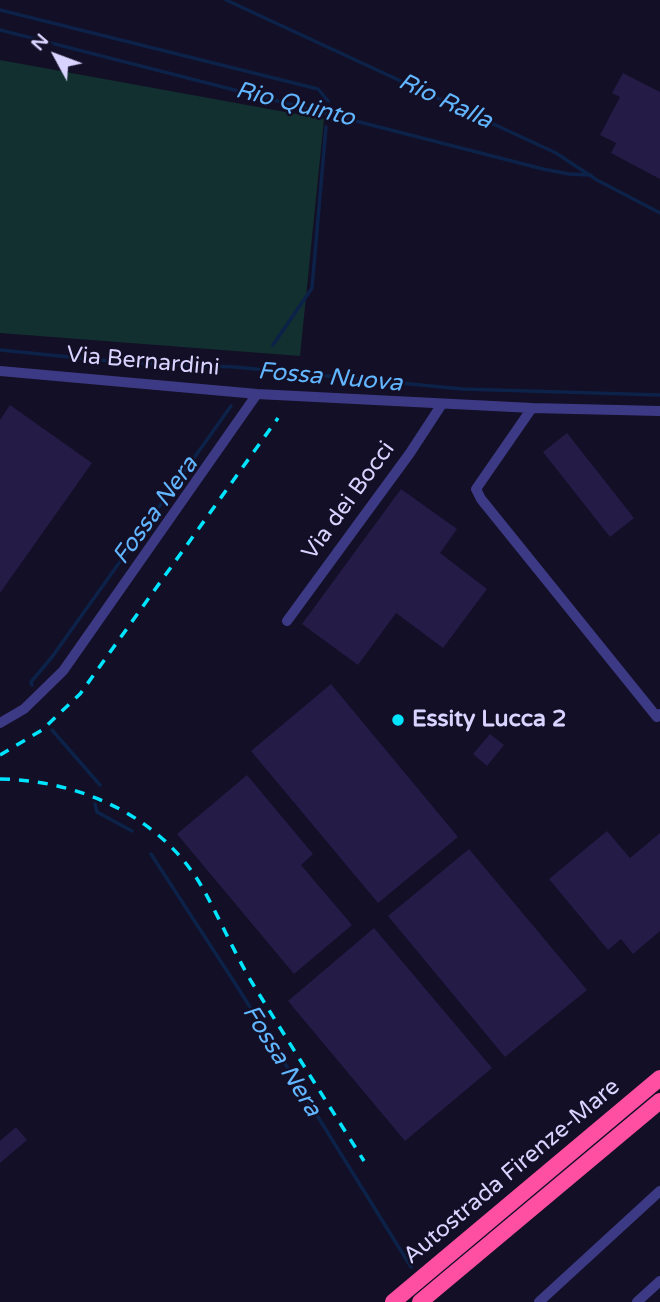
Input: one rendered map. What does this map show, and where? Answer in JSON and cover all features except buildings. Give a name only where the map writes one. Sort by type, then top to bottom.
[{"type":"highway","name":"Autostrada Firenze-Mare","points":[[393,1302],[660,1078]]},
{"type":"highway","name":"Autostrada Firenze-Mare","points":[[420,1302],[660,1101]]},
{"type":"street","name":"Via Bernardini","points":[[0,370],[257,394],[532,408],[660,411]]},
{"type":"street","points":[[0,723],[24,709],[63,671],[257,394]]},
{"type":"street","name":"Via dei Bocci","points":[[287,621],[410,453],[442,404]]},
{"type":"street","points":[[532,408],[476,489],[481,499],[657,717],[660,714]]},
{"type":"street","points":[[540,1302],[660,1191]]},
{"type":"street","points":[[637,1302],[660,1281]]},
{"type":"green space","points":[[0,60],[324,119],[300,356],[0,333]]},
{"type":"waterway","name":"Rio Ralla","points":[[226,0],[556,153],[597,180],[660,213]]},
{"type":"waterway","name":"Fossa Nera","points":[[0,10],[318,89],[328,101]]},
{"type":"waterway","name":"Rio Quinto","points":[[0,30],[543,169],[591,175]]},
{"type":"waterway","name":"Fossa Nera","points":[[273,345],[312,288],[326,127]]},
{"type":"waterway","name":"Fossa Nuova","points":[[0,350],[130,363],[235,367],[462,389],[660,395]]},
{"type":"waterway","name":"Fossa Nera","points":[[32,685],[31,682],[52,657],[231,406]]},
{"type":"waterway","name":"Fossa Nera","points":[[52,730],[100,785]]},
{"type":"waterway","name":"Fossa Nera","points":[[95,804],[97,812],[132,831]]},
{"type":"waterway","name":"Fossa Nera","points":[[151,854],[240,991],[411,1267]]},
{"type":"railway","points":[[0,755],[42,730],[80,694],[278,418]]},
{"type":"railway","points":[[0,779],[59,786],[115,807],[164,840],[185,862],[202,887],[251,981],[364,1161]]},
{"type":"place","name":"Essity Lucca 2","points":[[398,720]]}]
